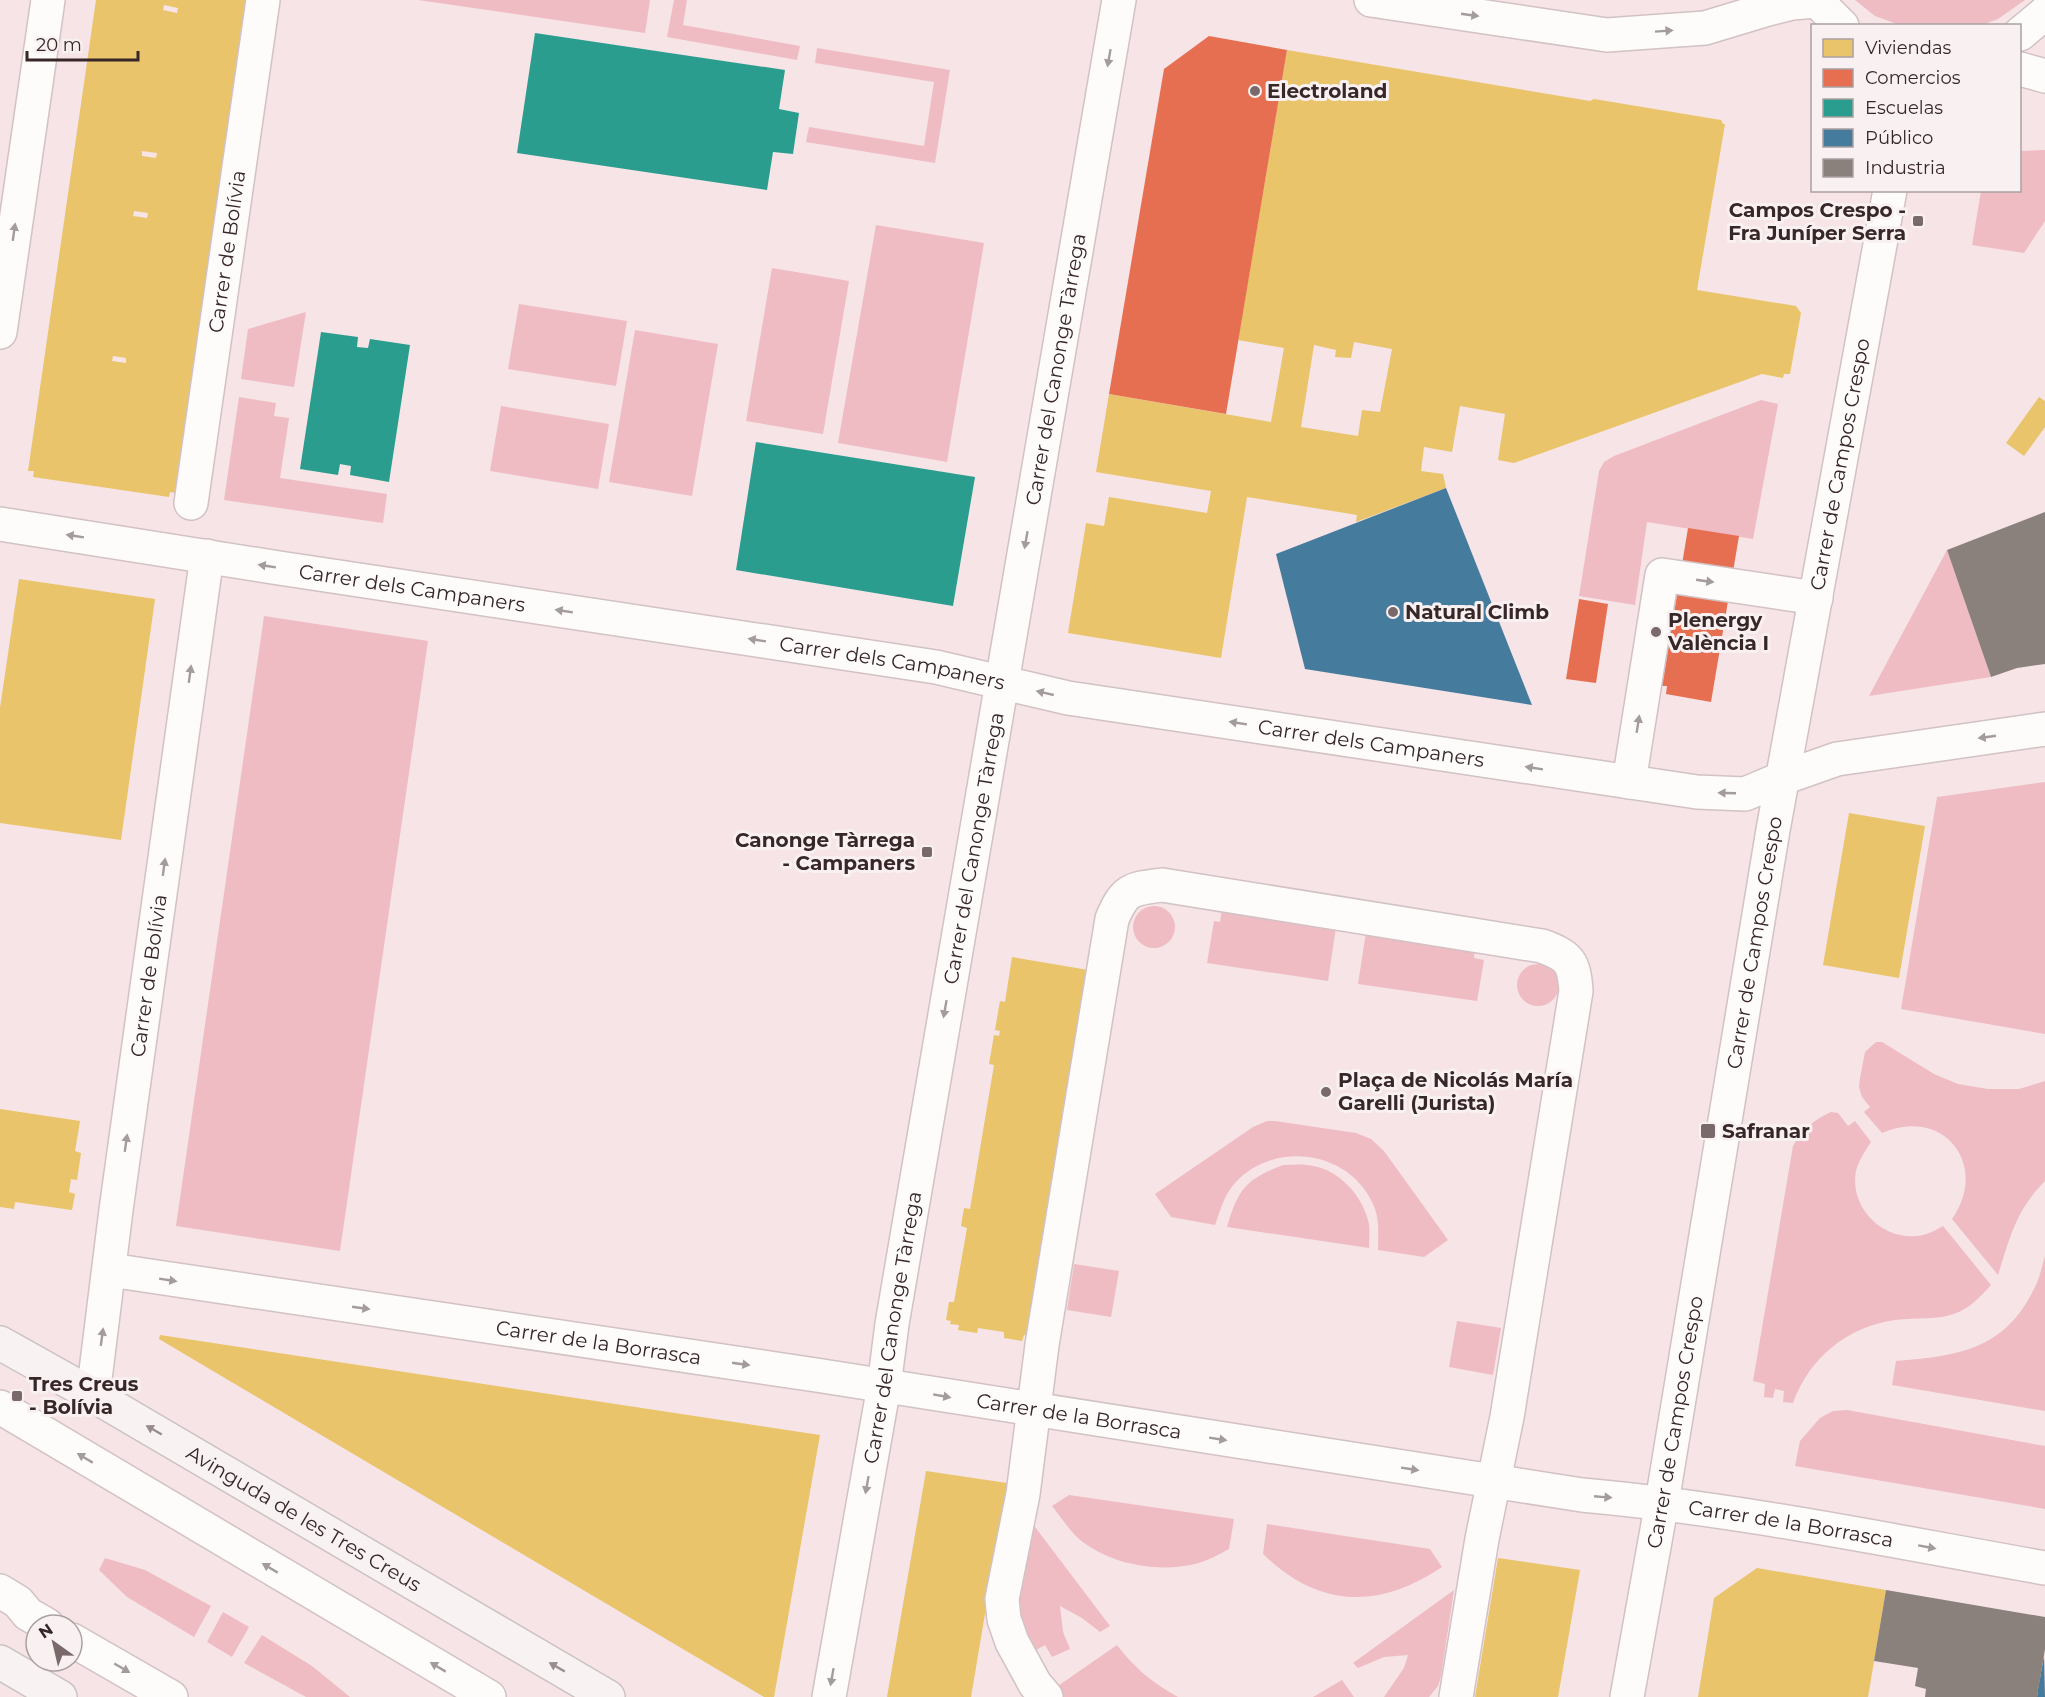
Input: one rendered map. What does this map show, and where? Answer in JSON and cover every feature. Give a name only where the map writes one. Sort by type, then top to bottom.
[{"type":"main road","name":"Avinguda de les Tres Creus","points":[[0,1343],[93,1395],[608,1697]]},
{"type":"main road","points":[[0,1662],[60,1697]]},
{"type":"street","points":[[0,332],[48,0]]},
{"type":"street","name":"Carrer de Bolívia","points":[[191,503],[263,0]]},
{"type":"street","name":"Carrer del Canonge Tàrrega","points":[[829,1697],[884,1386],[892,1324],[1000,682],[1119,0]]},
{"type":"street","points":[[1371,0],[1607,35],[1705,27],[1792,3],[1816,0],[1840,24]]},
{"type":"street","points":[[2021,32],[2045,13]]},
{"type":"street","points":[[2021,70],[2045,76]]},
{"type":"street","name":"Carrer de Campos Crespo","points":[[1627,1697],[1662,1502],[1783,778],[1890,192]]},
{"type":"street","name":"Carrer dels Campaners","points":[[0,524],[936,667],[1068,698],[1697,792],[1745,794],[1837,759],[2045,729]]},
{"type":"street","name":"Carrer de Bolívia","points":[[93,1395],[116,1210],[207,556]]},
{"type":"street","points":[[1629,782],[1662,575],[1816,598]]},
{"type":"street","points":[[1046,1697],[1035,1684],[1012,1642],[1004,1619],[1002,1599],[1023,1494],[1042,1345],[1112,919],[1120,899],[1136,888],[1162,885],[1542,946],[1562,953],[1575,971],[1576,991],[1507,1418],[1482,1539],[1456,1697]]},
{"type":"street","name":"Carrer de la Borrasca","points":[[110,1270],[884,1386],[1494,1482],[1582,1495],[1662,1502],[2045,1568]]},
{"type":"street","points":[[0,1407],[489,1697]]},
{"type":"street","points":[[0,1591],[18,1602],[27,1613]]},
{"type":"street","points":[[84,1647],[171,1697]]},
{"type":"shaded area","points":[[418,0],[650,0],[645,33]]},
{"type":"shaded area","points":[[674,0],[687,0],[683,25],[800,46],[797,60],[667,37]]},
{"type":"shaded area","points":[[1855,0],[2025,0],[1998,19],[1984,24],[1897,24],[1875,16]]},
{"type":"shaded area","points":[[817,48],[950,70],[935,163],[806,142],[809,127],[924,146],[934,82],[815,63]]},
{"type":"shaded area","points":[[2045,150],[2045,221],[2024,253],[1972,245],[1981,192],[2021,192],[2021,151]]},
{"type":"shaded area","points":[[876,225],[984,243],[947,462],[838,443]]},
{"type":"shaded area","points":[[772,268],[849,281],[823,434],[746,421]]},
{"type":"shaded area","points":[[519,304],[627,321],[616,386],[508,369]]},
{"type":"shaded area","points":[[306,312],[294,387],[241,379],[248,329]]},
{"type":"shaded area","points":[[635,330],[718,344],[692,496],[609,482]]},
{"type":"shaded area","points":[[239,397],[276,403],[274,416],[289,418],[280,478],[387,494],[383,523],[224,500]]},
{"type":"shaded area","points":[[1761,400],[1778,404],[1753,539],[1647,522],[1635,605],[1579,596],[1599,471],[1604,462],[1614,456]]},
{"type":"shaded area","points":[[501,406],[609,424],[598,489],[490,471]]},
{"type":"shaded area","points":[[1947,550],[1991,677],[1869,696]]},
{"type":"shaded area","points":[[264,616],[428,641],[340,1251],[176,1226]]},
{"type":"shaded area","points":[[2045,782],[2045,1034],[1901,1009],[1937,797]]},
{"type":"shaded area","points":[[1154,906],[1169,912],[1175,927],[1169,942],[1154,948],[1139,942],[1133,927],[1139,912]]},
{"type":"shaded area","points":[[1222,909],[1336,927],[1328,981],[1207,963],[1214,921],[1220,922]]},
{"type":"shaded area","points":[[1366,932],[1475,948],[1474,958],[1484,960],[1477,1001],[1358,984]]},
{"type":"shaded area","points":[[1538,964],[1553,970],[1559,985],[1553,1000],[1538,1006],[1523,1000],[1517,985],[1523,970]]},
{"type":"shaded area","points":[[1876,1042],[1882,1042],[1934,1074],[1958,1084],[1988,1089],[2019,1089],[2045,1081],[2045,1181],[2021,1213],[2010,1236],[1998,1275],[1952,1219],[1962,1198],[1966,1179],[1963,1160],[1954,1145],[1941,1134],[1924,1127],[1904,1127],[1882,1133],[1864,1112],[1870,1107],[1862,1097],[1859,1087],[1860,1078],[1865,1052]]},
{"type":"shaded area","points":[[1831,1112],[1838,1113],[1848,1126],[1855,1121],[1871,1142],[1857,1167],[1855,1184],[1863,1208],[1870,1218],[1891,1232],[1904,1236],[1924,1235],[1943,1226],[1991,1285],[1964,1310],[1951,1315],[1895,1320],[1861,1329],[1846,1337],[1820,1358],[1800,1387],[1793,1403],[1783,1402],[1784,1391],[1775,1389],[1773,1398],[1764,1397],[1765,1384],[1753,1381],[1793,1146],[1809,1126]]},
{"type":"shaded area","points":[[1267,1121],[1356,1133],[1371,1139],[1384,1151],[1448,1240],[1424,1257],[1378,1250],[1377,1215],[1362,1186],[1347,1172],[1329,1162],[1310,1157],[1289,1157],[1270,1161],[1251,1169],[1235,1183],[1228,1193],[1215,1225],[1171,1217],[1155,1194],[1253,1127]]},
{"type":"shaded area","points":[[1283,1165],[1318,1167],[1347,1184],[1366,1213],[1369,1248],[1227,1227],[1235,1203],[1245,1187],[1260,1175]]},
{"type":"shaded area","points":[[2045,1256],[2045,1411],[1892,1385],[1896,1361],[1960,1352],[1994,1337],[2023,1308],[2035,1287]]},
{"type":"shaded area","points":[[1074,1264],[1119,1271],[1111,1317],[1067,1310]]},
{"type":"shaded area","points":[[1457,1321],[1501,1328],[1493,1375],[1449,1367]]},
{"type":"shaded area","points":[[1847,1410],[2045,1446],[2045,1509],[1795,1466],[1800,1441],[1820,1418],[1833,1411]]},
{"type":"shaded area","points":[[1069,1495],[1234,1519],[1229,1549],[1204,1561],[1180,1567],[1150,1567],[1104,1555],[1079,1539],[1052,1506]]},
{"type":"shaded area","points":[[1032,1523],[1110,1626],[1100,1632],[1082,1618],[1060,1606],[1063,1632],[1070,1649],[1052,1657],[1045,1645],[1031,1653],[1014,1618]]},
{"type":"shaded area","points":[[1267,1524],[1430,1549],[1442,1567],[1395,1591],[1372,1596],[1350,1597],[1327,1593],[1306,1585],[1284,1572],[1263,1554]]},
{"type":"shaded area","points":[[105,1558],[145,1570],[211,1606],[194,1637],[127,1597],[99,1570]]},
{"type":"shaded area","points":[[1454,1590],[1438,1686],[1429,1697],[1384,1697],[1404,1668],[1408,1655],[1384,1657],[1358,1668],[1353,1663]]},
{"type":"shaded area","points":[[223,1612],[249,1627],[232,1657],[207,1642]]},
{"type":"shaded area","points":[[262,1635],[312,1666],[350,1697],[306,1697],[244,1663]]},
{"type":"shaded area","points":[[1117,1645],[1144,1674],[1178,1697],[1062,1697],[1055,1688]]},
{"type":"shaded area","points":[[1342,1680],[1354,1697],[1313,1697]]},
{"type":"building: Viviendas","points":[[96,0],[247,0],[176,493],[170,492],[169,497],[33,477],[34,471],[28,471]],"holes":[[[164,5],[178,8],[177,13],[163,10]],[[142,151],[157,153],[156,158],[142,156]],[[134,211],[148,213],[147,218],[133,216]],[[113,356],[126,358],[126,363],[112,361]]]},
{"type":"building: Viviendas","points":[[1287,50],[1590,101],[1594,99],[1721,120],[1725,124],[1697,290],[1796,306],[1801,313],[1790,374],[1784,374],[1783,378],[1762,374],[1514,463],[1498,460],[1505,414],[1460,406],[1452,452],[1424,447],[1421,471],[1443,474],[1446,488],[1356,522],[1357,515],[1247,497],[1221,658],[1068,633],[1086,523],[1104,526],[1109,497],[1207,513],[1211,491],[1096,472],[1109,394],[1271,422],[1284,348],[1238,340]],"holes":[[[1354,342],[1392,349],[1380,412],[1362,410],[1358,436],[1301,427],[1314,345],[1336,350],[1335,357],[1351,358]]]},
{"type":"building: Viviendas","points":[[2039,397],[2045,401],[2045,427],[2024,456],[2006,443]]},
{"type":"building: Viviendas","points":[[19,579],[155,599],[121,840],[0,823],[0,708]]},
{"type":"building: Viviendas","points":[[1849,813],[1925,826],[1899,978],[1823,965]]},
{"type":"building: Viviendas","points":[[1012,957],[1094,971],[1032,1337],[1024,1335],[1022,1341],[1004,1338],[1004,1332],[978,1328],[977,1333],[958,1330],[959,1325],[950,1324],[951,1321],[946,1320],[949,1302],[954,1302],[967,1228],[961,1226],[964,1208],[970,1209],[994,1065],[989,1064],[994,1035],[999,1036],[1000,1031],[995,1030],[1000,1001],[1005,1002]]},
{"type":"building: Viviendas","points":[[0,1109],[80,1121],[75,1151],[81,1153],[77,1180],[71,1179],[69,1192],[75,1194],[72,1210],[15,1202],[14,1209],[0,1207]]},
{"type":"building: Viviendas","points":[[160,1335],[820,1435],[774,1697],[764,1697],[159,1339]]},
{"type":"building: Viviendas","points":[[926,1471],[1007,1483],[971,1697],[887,1697]]},
{"type":"building: Viviendas","points":[[1498,1558],[1580,1570],[1558,1697],[1475,1697]]},
{"type":"building: Viviendas","points":[[1757,1568],[1886,1590],[1868,1697],[1698,1697],[1714,1598]]},
{"type":"building: Comercios","points":[[1209,36],[1287,50],[1226,414],[1109,394],[1164,69]]},
{"type":"building: Comercios","points":[[1688,528],[1739,536],[1711,702],[1666,694],[1667,686],[1662,686]]},
{"type":"building: Comercios","points":[[1579,599],[1608,604],[1596,683],[1566,679]]},
{"type":"building: Escuelas","points":[[535,33],[785,70],[779,109],[799,113],[793,154],[773,152],[767,190],[517,153]]},
{"type":"building: Escuelas","points":[[321,332],[358,337],[357,347],[368,348],[370,339],[410,345],[389,482],[350,475],[351,466],[340,464],[338,475],[300,469]]},
{"type":"building: Escuelas","points":[[756,442],[975,477],[953,606],[736,570]]},
{"type":"building: Público","name":"Natural Climb","points":[[1446,488],[1532,705],[1305,669],[1276,554]]},
{"type":"building: Público","points":[[2044,1656],[2045,1697],[2037,1697],[2038,1689]]},
{"type":"building: Industria","points":[[2045,512],[2045,664],[2017,668],[1991,677],[1947,550]]},
{"type":"building: Industria","points":[[1886,1590],[2045,1617],[2045,1649],[2037,1697],[1925,1697],[1926,1689],[1915,1686],[1918,1668],[1874,1661]]},
{"type":"place","name":"Electroland","points":[[1255,91]]},
{"type":"place","name":"Campos Crespo - Fra Juníper Serra","points":[[1918,221]]},
{"type":"place","name":"Natural Climb","points":[[1393,612]]},
{"type":"place","name":"Plenergy València I","points":[[1656,632]]},
{"type":"place","name":"Canonge Tàrrega - Campaners","points":[[927,852]]},
{"type":"place","name":"Plaça de Nicolás María Garelli (Jurista)","points":[[1326,1092]]},
{"type":"place","name":"Safranar","points":[[1708,1131]]},
{"type":"place","name":"Tres Creus - Bolívia","points":[[17,1396]]}]
